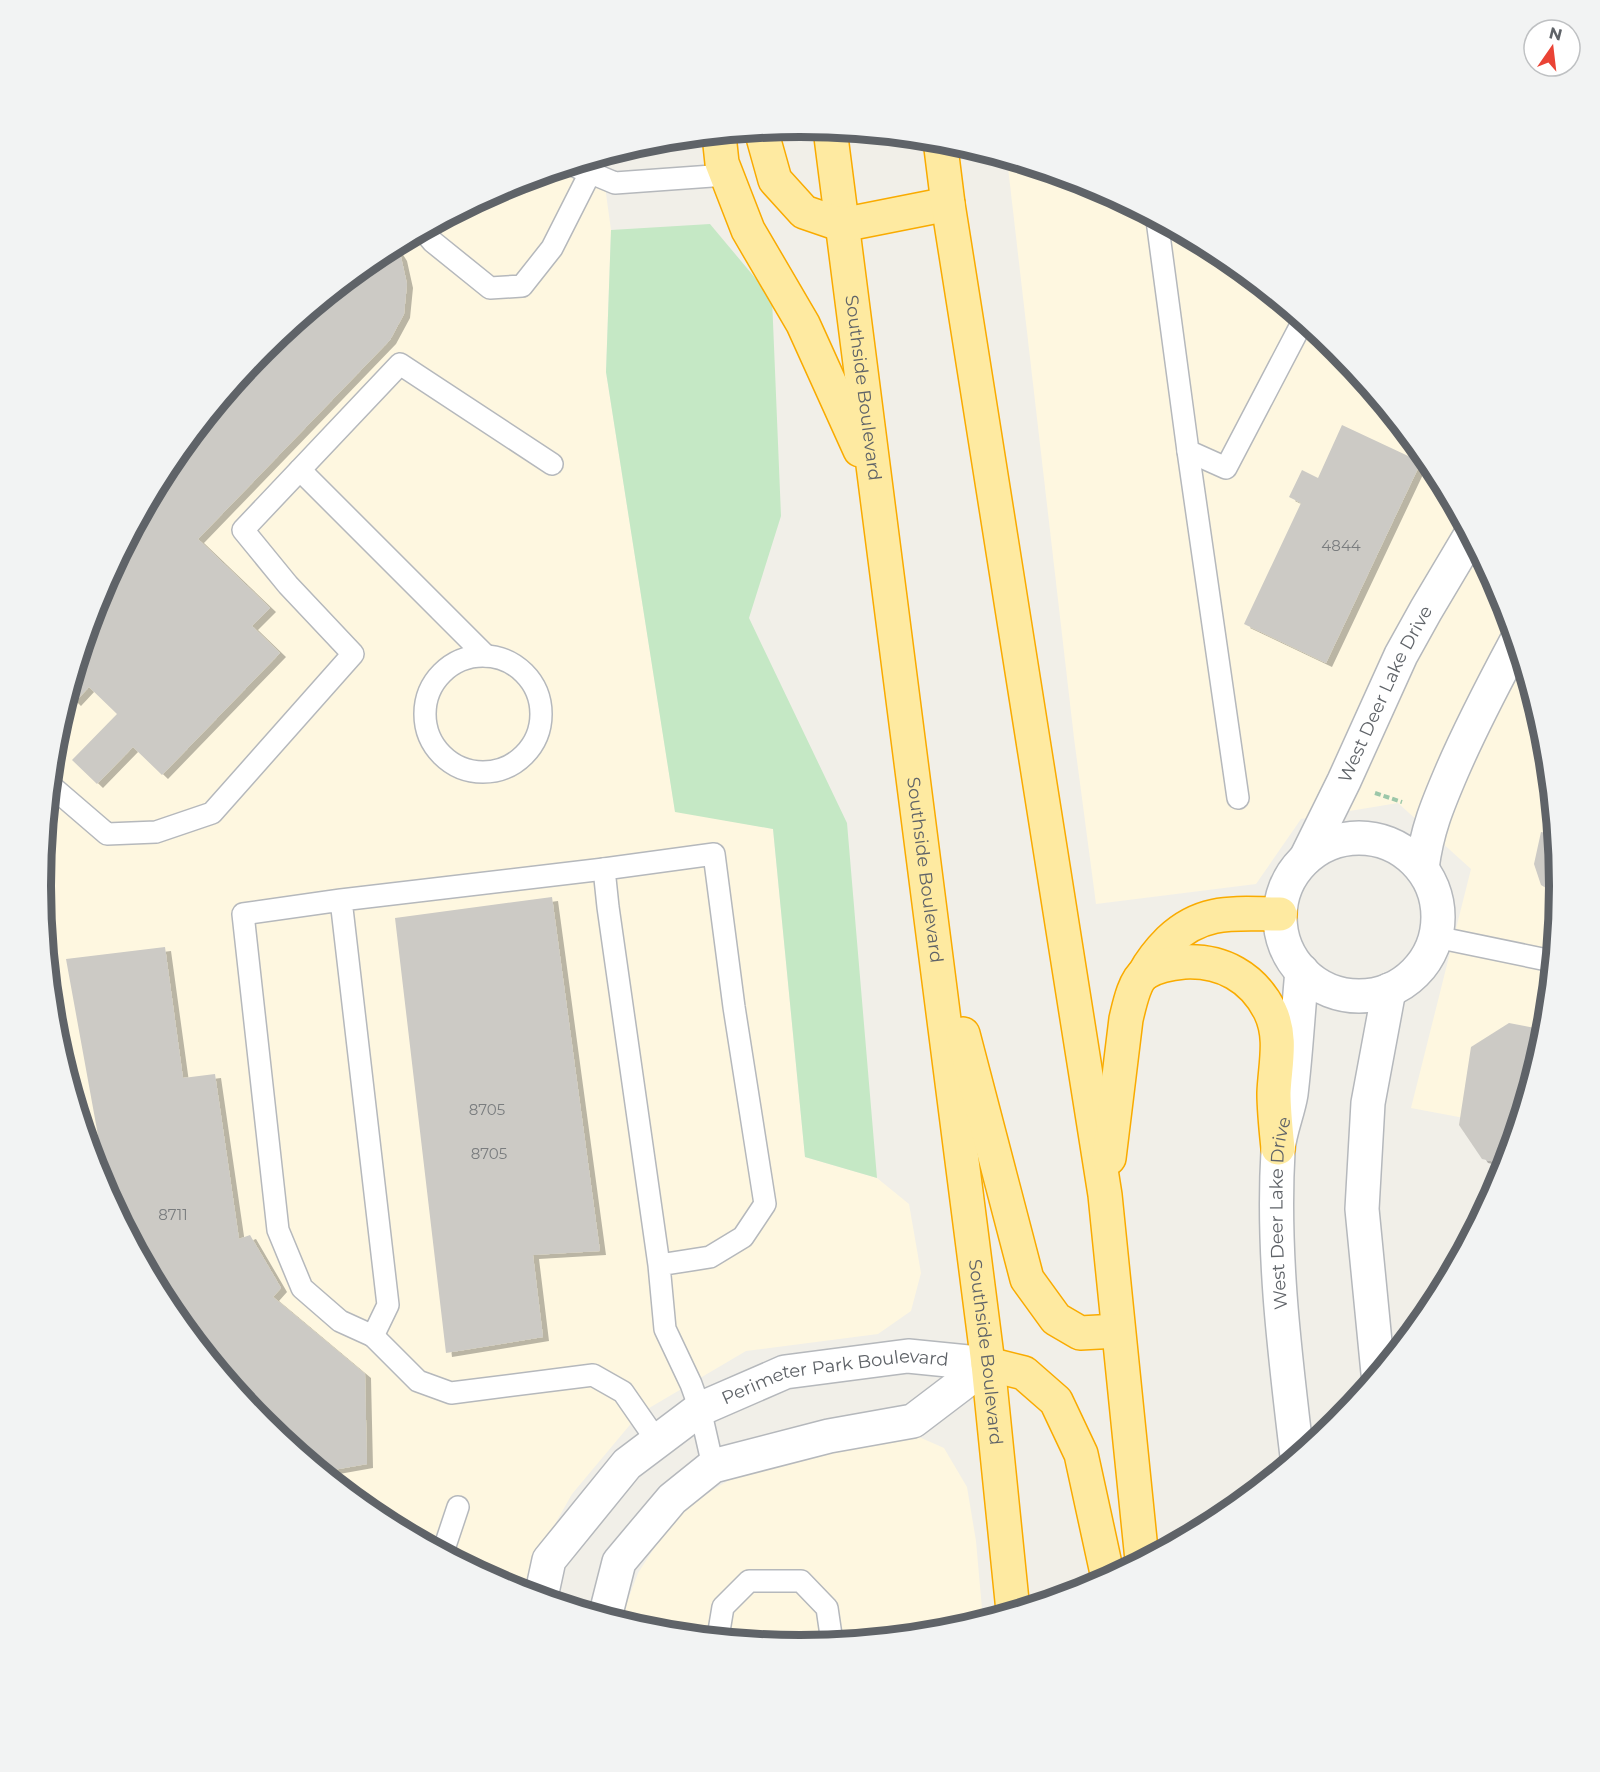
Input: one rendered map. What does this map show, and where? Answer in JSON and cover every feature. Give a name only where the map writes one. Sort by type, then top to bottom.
[{"type":"highway","points":[[763,138],[775,180],[804,212],[842,225],[948,204]]},
{"type":"highway","name":"Southside Boulevard","points":[[831,138],[988,1364],[1012,1604]]},
{"type":"highway","points":[[720,142],[722,163],[748,230],[803,324],[874,482]]},
{"type":"highway","points":[[941,150],[1105,1196],[1141,1553]]},
{"type":"highway","points":[[928,898],[1027,1279],[1056,1319],[1080,1333],[1118,1331]]},
{"type":"highway","points":[[1105,1196],[1128,1013],[1134,992],[1150,962],[1162,948],[1194,922],[1216,915],[1280,914]]},
{"type":"highway","points":[[1144,974],[1170,963],[1209,963],[1233,971],[1258,992],[1269,1011],[1276,1030],[1278,1050],[1274,1093],[1278,1148]]},
{"type":"highway","points":[[988,1364],[1024,1373],[1056,1401],[1081,1454],[1106,1569]]},
{"type":"street","name":"West Deer Lake Drive","points":[[1306,858],[1323,847],[1344,839],[1365,838],[1397,848],[1422,868],[1437,901],[1436,938],[1426,959],[1410,978],[1389,990],[1366,996],[1343,994],[1321,986],[1294,963],[1285,944],[1280,924],[1281,903],[1287,884],[1306,858],[1344,781],[1401,655],[1466,543]]},
{"type":"street","points":[[1422,868],[1434,814],[1476,716],[1511,651]]},
{"type":"street","name":"West Deer Lake Drive","points":[[1296,1447],[1277,1273],[1276,1222],[1278,1148],[1291,1095],[1302,971]]},
{"type":"street","points":[[1377,1363],[1362,1209],[1368,1103],[1389,990]]},
{"type":"street","name":"Perimeter Park Boulevard","points":[[543,1589],[549,1560],[627,1464],[700,1409],[785,1372],[908,1356],[988,1364]]},
{"type":"street","name":"Perimeter Park Boulevard","points":[[607,1609],[619,1562],[672,1498],[713,1466],[829,1436],[913,1421],[988,1364]]},
{"type":"lane","points":[[583,170],[615,183],[726,175]]},
{"type":"lane","points":[[428,236],[490,288],[522,286],[552,248],[580,171]]},
{"type":"lane","points":[[1158,228],[1238,798]]},
{"type":"lane","points":[[1188,452],[1226,468],[1299,328]]},
{"type":"lane","points":[[57,791],[107,834],[156,832],[212,813],[353,654],[288,585],[243,530],[400,364],[552,464]]},
{"type":"lane","points":[[300,470],[486,656],[506,660],[523,672],[535,688],[541,707],[540,727],[532,745],[518,760],[501,770],[481,772],[463,768],[447,760],[434,746],[427,729],[424,711],[428,693],[438,677],[451,665],[468,658],[486,656]]},
{"type":"lane","points":[[657,1441],[623,1392],[593,1375],[451,1394],[418,1381],[373,1336],[340,1321],[302,1288],[278,1230],[243,914],[714,854],[734,1007],[765,1204],[743,1237],[710,1257],[659,1265]]},
{"type":"lane","points":[[604,869],[659,1265],[665,1329],[700,1409],[713,1466]]},
{"type":"lane","points":[[341,900],[388,1305],[373,1336]]},
{"type":"lane","points":[[1436,938],[1545,960]]},
{"type":"lane","points":[[445,1546],[458,1507]]},
{"type":"lane","points":[[719,1630],[723,1607],[749,1581],[801,1581],[826,1608],[831,1634]]},
{"type":"path","points":[[1372,791],[1404,802]]},
{"type":"shaded area","points":[[602,164],[611,230],[606,372],[675,811],[773,829],[805,1157],[877,1178],[909,1204],[921,1273],[911,1311],[878,1334],[746,1351],[639,1414],[572,1494],[533,1563],[529,1584],[513,1578],[425,1535],[344,1480],[270,1416],[206,1342],[177,1302],[128,1217],[108,1173],[77,1080],[65,1032],[57,984],[51,886],[53,837],[57,788],[65,740],[91,645],[108,599],[151,511],[177,470],[237,392],[270,356],[306,323],[384,263],[469,214],[513,194]]},
{"type":"shaded area","points":[[1008,167],[1087,194],[1175,237],[1216,263],[1294,323],[1330,356],[1394,430],[1423,470],[1472,555],[1492,599],[1523,692],[1535,740],[1543,788],[1547,837],[1549,886],[1543,984],[1535,1032],[1509,1127],[1411,1108],[1471,869],[1398,803],[1301,819],[1256,884],[1096,904],[1074,738]]},
{"type":"shaded area","points":[[919,1437],[944,1448],[967,1487],[976,1541],[982,1612],[898,1629],[800,1635],[702,1629],[623,1613],[638,1573],[674,1518],[714,1489],[752,1467]]},
{"type":"green space","points":[[710,224],[772,298],[781,516],[749,618],[847,823],[877,1178],[805,1157],[773,829],[675,812],[606,372],[611,230]]},
{"type":"building","points":[[399,254],[407,284],[404,314],[390,340],[198,539],[270,608],[252,626],[280,653],[162,775],[133,747],[97,784],[72,760],[117,714],[89,687],[75,702],[91,645],[108,599],[151,511],[177,470],[237,392],[270,356],[344,292]]},
{"type":"building","points":[[1342,425],[1415,459],[1420,465],[1326,663],[1244,624],[1301,503],[1289,497],[1302,470],[1318,478]]},
{"type":"building","points":[[1541,832],[1547,833],[1549,890],[1541,885],[1534,864]]},
{"type":"building","points":[[552,897],[600,1251],[533,1255],[543,1337],[446,1353],[395,918]]},
{"type":"building","points":[[165,947],[183,1078],[215,1074],[239,1239],[250,1235],[281,1288],[273,1297],[365,1374],[367,1464],[332,1470],[270,1416],[206,1342],[177,1302],[151,1260],[128,1217],[102,1156],[66,959]]},
{"type":"building","points":[[1509,1023],[1536,1028],[1523,1080],[1496,1162],[1482,1159],[1459,1125],[1471,1047]]}]
